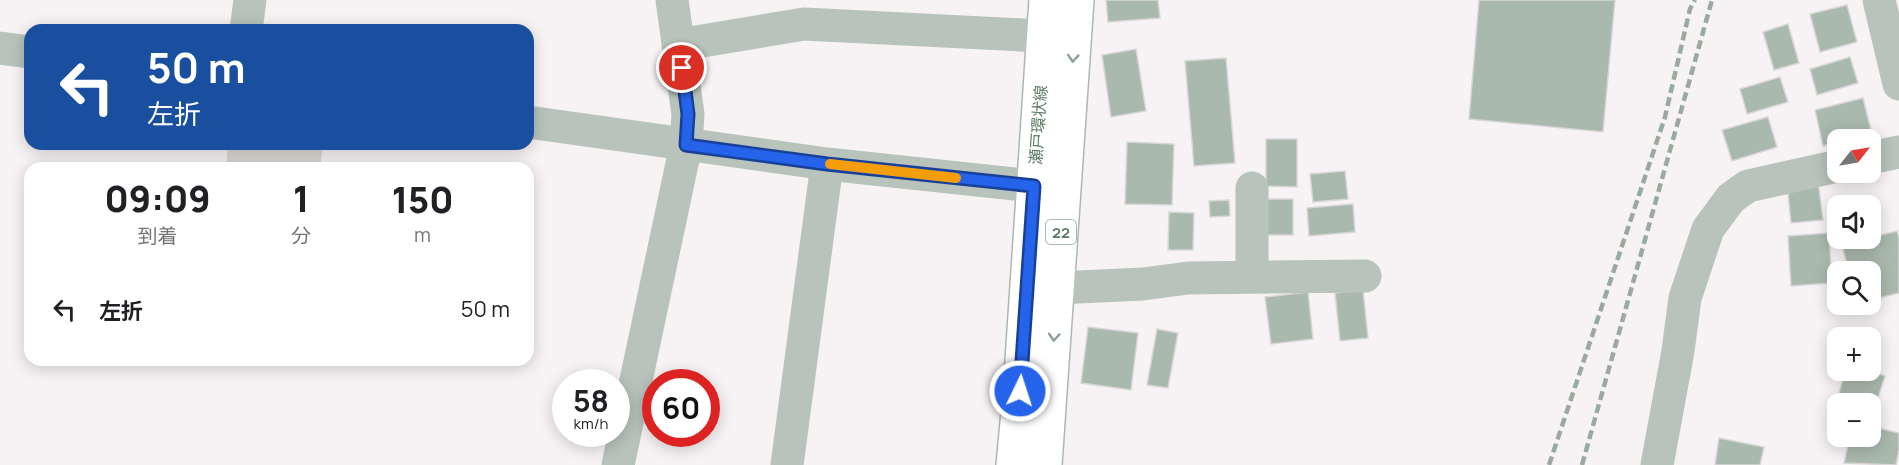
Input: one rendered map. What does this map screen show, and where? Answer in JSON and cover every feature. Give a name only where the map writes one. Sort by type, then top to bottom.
[{"type":"main road","name":"瀬戸環状線","points":[[1013,465],[1046,0]]},
{"type":"main road","name":"瀬戸環状線","points":[[1045,465],[1077,0]]},
{"type":"street","points":[[247,24],[250,0]]},
{"type":"street","points":[[618,465],[686,145],[688,114],[672,0]]},
{"type":"street","points":[[1879,0],[1899,84]]},
{"type":"street","points":[[678,45],[804,24],[1043,36]]},
{"type":"street","points":[[0,48],[24,51]]},
{"type":"street","points":[[534,123],[827,164],[1034,186]]},
{"type":"street","points":[[1881,156],[1899,152]]},
{"type":"street","points":[[787,465],[827,164]]},
{"type":"street","points":[[1657,465],[1678,351],[1685,298],[1708,229],[1731,198],[1748,186],[1827,168]]},
{"type":"street","points":[[1252,188],[1252,277]]},
{"type":"street","points":[[1057,288],[1143,284],[1188,278],[1365,276]]},
{"type":"shaded area","points":[[228,150],[322,150],[321,162],[226,162]]},
{"type":"building","points":[[1106,0],[1158,0],[1160,18],[1108,22]]},
{"type":"building","points":[[1479,0],[1615,0],[1603,132],[1469,119]]},
{"type":"building","points":[[1847,5],[1857,42],[1820,52],[1810,14]]},
{"type":"building","points":[[1788,24],[1799,63],[1774,70],[1763,32]]},
{"type":"building","points":[[1136,49],[1146,111],[1111,117],[1102,55]]},
{"type":"building","points":[[1850,57],[1858,83],[1817,95],[1810,69]]},
{"type":"building","points":[[1226,58],[1235,163],[1194,166],[1185,61]]},
{"type":"building","points":[[1780,77],[1788,102],[1747,114],[1740,89]]},
{"type":"building","points":[[1863,98],[1871,129],[1827,129],[1827,145],[1823,146],[1815,110]]},
{"type":"building","points":[[1768,117],[1777,147],[1732,161],[1722,130]]},
{"type":"building","points":[[1266,139],[1297,139],[1297,187],[1266,186]]},
{"type":"building","points":[[1127,142],[1174,144],[1172,205],[1125,204]]},
{"type":"building","points":[[1345,171],[1348,199],[1313,202],[1310,174]]},
{"type":"building","points":[[1818,180],[1823,220],[1791,223],[1787,183]]},
{"type":"building","points":[[1259,199],[1293,199],[1293,235],[1259,235]]},
{"type":"building","points":[[1229,200],[1230,216],[1210,217],[1209,201]]},
{"type":"building","points":[[1353,204],[1355,232],[1309,236],[1307,208]]},
{"type":"building","points":[[1169,212],[1194,213],[1193,250],[1168,250]]},
{"type":"building","points":[[1897,231],[1899,293],[1881,297],[1881,261],[1846,261],[1843,249],[1881,249],[1881,235]]},
{"type":"building","points":[[1827,233],[1827,249],[1830,249],[1831,261],[1827,261],[1827,283],[1791,286],[1788,236]]},
{"type":"building","points":[[1363,290],[1368,338],[1340,341],[1335,293]]},
{"type":"building","points":[[1308,292],[1313,339],[1271,344],[1265,297]]},
{"type":"building","points":[[1088,327],[1138,333],[1131,390],[1081,383]]},
{"type":"building","points":[[1157,329],[1178,333],[1168,388],[1147,385]]},
{"type":"building","points":[[1881,374],[1885,376],[1880,393],[1839,393],[1843,381],[1881,381]]},
{"type":"building","points":[[1881,429],[1899,433],[1896,465],[1844,463],[1848,447],[1881,447]]},
{"type":"building","points":[[1719,438],[1764,447],[1760,465],[1715,465]]},
{"type":"railway","points":[[1549,465],[1665,117],[1690,9],[1695,0]]},
{"type":"railway","points":[[1582,465],[1712,0]]},
{"type":"slow traffic","points":[[830,164],[956,178]]},
{"type":"route","points":[[682,68],[688,114],[686,145],[827,164],[1034,186],[1020,391]]}]
